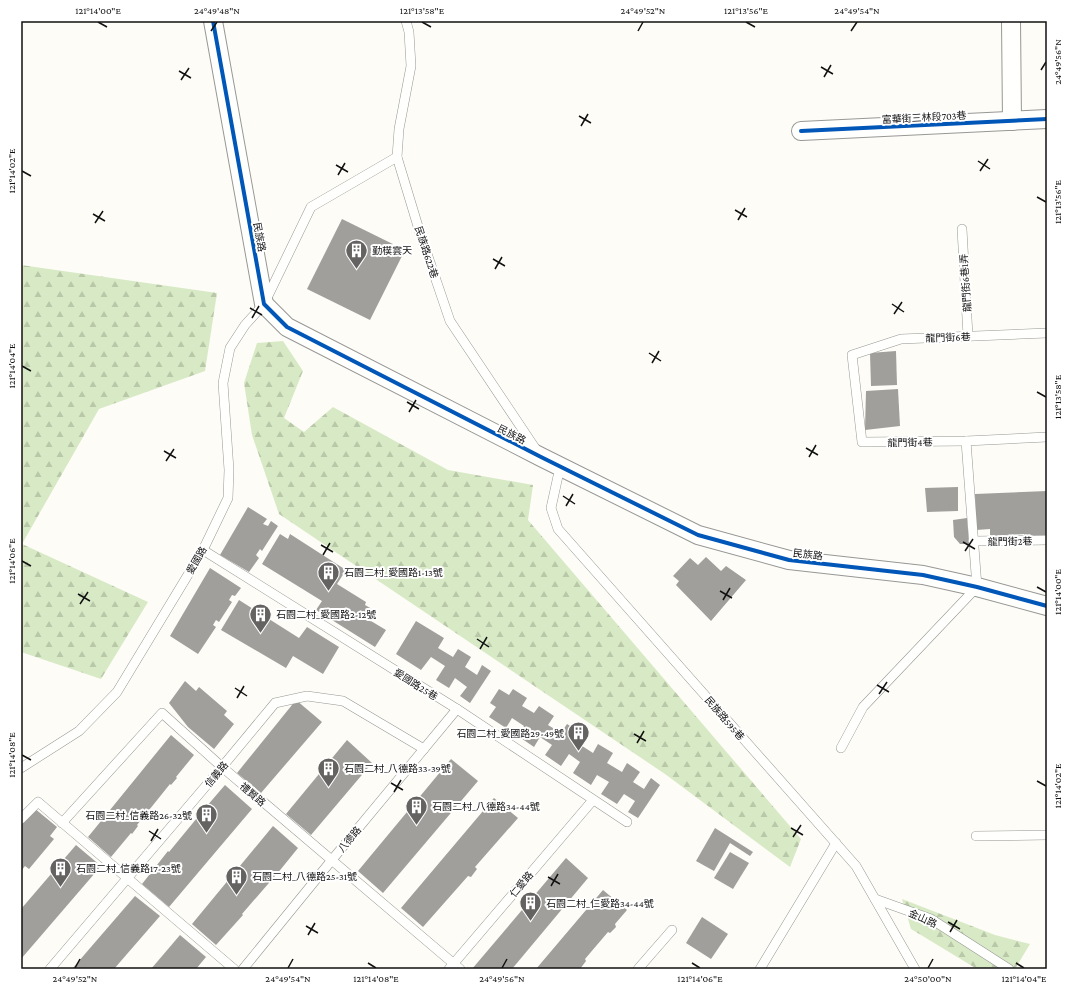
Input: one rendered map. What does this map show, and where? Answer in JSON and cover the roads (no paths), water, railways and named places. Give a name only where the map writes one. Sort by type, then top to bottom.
[{"type":"street","name":"民族路","points":[[213,21],[264,304],[287,327],[698,536],[789,560],[923,575],[977,587],[1047,606]]},
{"type":"street","points":[[1011,21],[1012,121]]},
{"type":"street","name":"富華街三林段703巷","points":[[801,131],[1047,119]]},
{"type":"lane","name":"民族路622巷","points":[[406,21],[411,66],[399,129],[397,157],[420,233],[450,321],[541,457]]},
{"type":"lane","name":"愛國路","points":[[21,768],[79,731],[117,692],[203,550],[228,498],[229,470],[223,383],[230,348],[245,325],[264,304],[311,206],[397,157]]},
{"type":"lane","name":"龍門街6巷1弄","points":[[962,229],[968,336]]},
{"type":"lane","name":"龍門街6巷","points":[[852,354],[901,339],[1047,333]]},
{"type":"lane","name":"龍門街4巷","points":[[852,354],[862,442],[966,441],[1047,437]]},
{"type":"lane","points":[[841,748],[863,707],[977,587],[966,441]]},
{"type":"lane","name":"民族路595巷","points":[[560,466],[551,508],[558,529],[856,866],[915,969]]},
{"type":"lane","name":"龍門街2巷","points":[[973,541],[1047,540]]},
{"type":"lane","name":"愛國路25巷","points":[[203,550],[457,710],[627,822]]},
{"type":"lane","name":"信義路","points":[[50,969],[126,878],[222,768],[275,703],[307,696],[343,701],[424,749]]},
{"type":"lane","name":"八德路","points":[[243,969],[457,710]]},
{"type":"lane","name":"禮賢路","points":[[62,823],[162,713],[222,768],[454,967]]},
{"type":"lane","name":"仁愛路","points":[[454,967],[593,800]]},
{"type":"lane","points":[[21,818],[38,802],[234,969]]},
{"type":"lane","points":[[976,836],[1047,835]]},
{"type":"lane","points":[[760,969],[836,843]]},
{"type":"lane","name":"金山路","points":[[875,899],[931,919],[1009,969]]},
{"type":"lane","points":[[638,969],[672,930]]},
{"type":"place","name":"勤樸雲天","points":[[356,270]]},
{"type":"place","name":"石園二村_愛國路1-13號","points":[[329,592]]},
{"type":"place","name":"石園二村_愛國路2-12號","points":[[260,634]]},
{"type":"place","name":"石園二村_愛國路29-49號","points":[[579,752]]},
{"type":"place","name":"石園二村_八德路33-39號","points":[[329,788]]},
{"type":"place","name":"石園二村_八德路34-44號","points":[[417,826]]},
{"type":"place","name":"石園二村_信義路26-32號","points":[[207,834]]},
{"type":"place","name":"石園二村_信義路17-23號","points":[[61,888]]},
{"type":"place","name":"石園二村_八德路25-31號","points":[[237,896]]},
{"type":"place","name":"石園二村_仁愛路34-44號","points":[[531,922]]}]
